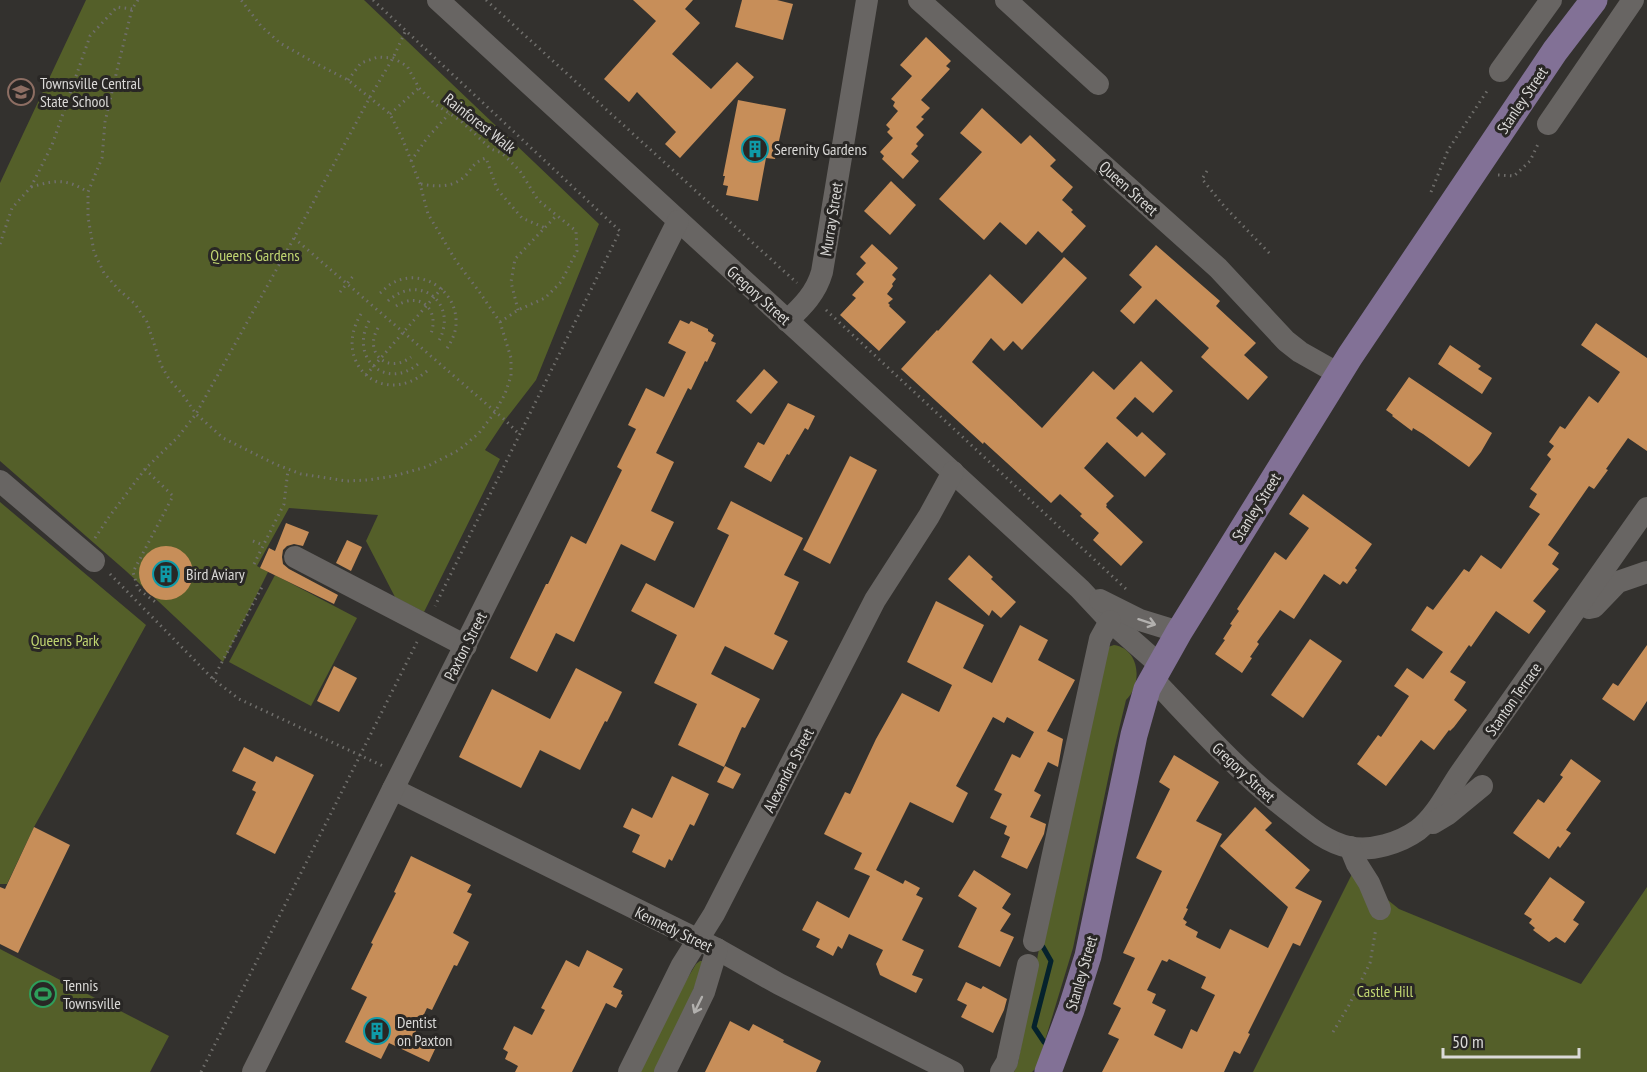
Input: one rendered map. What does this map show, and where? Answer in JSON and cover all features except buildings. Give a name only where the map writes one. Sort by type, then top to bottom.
[{"type":"main road","name":"Stanley Street","points":[[1048,1072],[1088,956],[1134,735],[1142,703],[1156,672],[1339,374],[1555,51],[1594,0]]},
{"type":"street","name":"Gregory Street","points":[[438,0],[1080,589],[1156,672],[1228,759],[1277,802],[1315,831],[1350,848]]},
{"type":"street","name":"Murray Street","points":[[787,321],[813,293],[822,272],[867,0]]},
{"type":"street","name":"Queen Street","points":[[919,0],[1218,268],[1286,341],[1300,352],[1339,374]]},
{"type":"street","points":[[1006,0],[1098,84]]},
{"type":"street","name":"Stanley Street","points":[[1500,71],[1551,0]]},
{"type":"street","points":[[1548,124],[1633,0]]},
{"type":"street","name":"Paxton Street","points":[[253,1072],[678,221]]},
{"type":"street","name":"Alexandra Street","points":[[665,1072],[704,992],[708,945],[714,914],[875,600],[929,516],[953,472]]},
{"type":"street","points":[[0,481],[101,567]]},
{"type":"street","name":"Stanton Terrace","points":[[1350,848],[1371,848],[1392,843],[1411,835],[1430,819],[1647,508]]},
{"type":"street","points":[[295,557],[466,646]]},
{"type":"street","points":[[1580,603],[1589,608],[1594,607],[1618,582],[1647,572]]},
{"type":"street","name":"Gregory Street","points":[[1080,589],[1125,614],[1149,624],[1179,632]]},
{"type":"street","points":[[1034,941],[1100,639],[1110,621]]},
{"type":"street","name":"Kennedy Street","points":[[397,781],[779,984],[953,1072]]},
{"type":"street","points":[[1411,835],[1448,813],[1482,786]]},
{"type":"street","points":[[1350,848],[1380,909]]},
{"type":"street","name":"Alexandra Street","points":[[629,1072],[682,965],[708,945]]},
{"type":"street","points":[[1001,1072],[1007,1062],[1028,965]]},
{"type":"path","points":[[138,0],[132,9],[105,122],[102,158],[88,192],[88,217],[94,252],[104,273],[135,304],[147,322],[161,365],[169,379],[196,414],[223,438],[288,470],[310,476],[347,481],[394,476],[426,467],[459,450],[479,433],[505,394],[511,376],[511,358],[500,322],[428,214],[420,184],[390,114],[348,80],[280,43],[261,26],[241,0]]},
{"type":"path","points":[[201,1072],[620,231],[373,0]]},
{"type":"path","points":[[0,244],[12,208],[31,187],[52,145],[90,36],[117,7],[132,9]]},
{"type":"path","points":[[109,517],[145,469],[178,437],[196,414],[393,58],[406,30]]},
{"type":"path","points":[[348,80],[362,63],[378,57],[393,58]]},
{"type":"path","name":"Rainforest Walk","points":[[393,58],[407,66],[419,88],[435,104],[461,121],[491,149],[502,153],[520,171],[538,200],[576,231],[577,251],[561,282],[545,298],[518,310],[500,322]]},
{"type":"path","points":[[1448,150],[1500,71]]},
{"type":"path","points":[[390,114],[419,88]]},
{"type":"path","points":[[411,161],[427,138],[449,114]]},
{"type":"path","points":[[1491,180],[1498,174],[1514,176],[1530,161],[1548,124]]},
{"type":"path","points":[[491,149],[486,159],[497,189],[522,218],[545,228]]},
{"type":"path","points":[[420,184],[448,186],[464,177],[478,160],[486,159]]},
{"type":"path","points":[[1207,171],[1202,179],[1224,206],[1272,256]]},
{"type":"path","points":[[31,187],[56,180],[75,184],[88,192]]},
{"type":"path","points":[[518,310],[511,282],[514,259],[556,216]]},
{"type":"path","points":[[294,238],[520,435]]},
{"type":"path","points":[[340,292],[354,275]]},
{"type":"path","points":[[380,293],[391,284],[403,279],[417,278],[430,281],[442,288],[450,298],[455,311],[456,325],[446,350]]},
{"type":"path","points":[[366,375],[442,288]]},
{"type":"path","points":[[388,301],[396,294],[415,289],[434,297],[445,314],[443,335],[437,344]]},
{"type":"path","points":[[396,306],[403,301],[411,300],[419,301],[426,306],[432,312],[434,320],[430,336]]},
{"type":"path","points":[[361,314],[355,323],[351,345],[353,357],[366,375],[386,385],[397,386],[408,384],[427,371]]},
{"type":"path","points":[[369,321],[362,340],[367,358],[374,366],[382,372],[392,374],[402,373],[418,364]]},
{"type":"path","points":[[378,328],[373,344],[380,359],[396,364],[411,357]]},
{"type":"path","points":[[145,469],[172,496],[133,572],[138,589],[158,604]]},
{"type":"path","points":[[254,564],[284,504],[288,470]]},
{"type":"path","points":[[253,541],[263,545]]},
{"type":"path","points":[[101,567],[213,679],[239,699],[360,756],[397,781]]},
{"type":"path","points":[[213,679],[264,585]]},
{"type":"path","points":[[1333,1032],[1370,963],[1380,909]]},
{"type":"green space","name":"Queens Gardens","points":[[86,0],[364,0],[599,224],[536,380],[485,450],[500,459],[424,612],[395,597],[366,541],[378,515],[289,508],[257,566],[268,572],[223,662],[126,571],[0,461],[0,183]]},
{"type":"green space","name":"Queens Park","points":[[0,502],[146,625],[34,827],[7,884],[0,884]]},
{"type":"green space","points":[[275,575],[357,618],[311,706],[229,662]]},
{"type":"green space","points":[[1114,645],[1129,653],[1134,660],[1137,677],[1126,700],[1114,750],[1073,948],[1037,1067],[1032,1072],[1014,1072],[1018,1063],[1041,938],[1108,647]]},
{"type":"green space","name":"Castle Hill","points":[[1353,872],[1399,909],[1581,984],[1647,887],[1647,1072],[1253,1072]]},
{"type":"green space","name":"Tennis Townsville","points":[[0,949],[169,1036],[150,1072],[0,1072]]},
{"type":"green space","points":[[700,961],[703,961],[703,965],[661,1072],[640,1072],[684,984]]},
{"type":"waterway","points":[[1043,947],[1051,961],[1034,1027],[1044,1042]]},
{"type":"place","name":"Townsville Central State School","points":[[21,92]]},
{"type":"place","name":"Serenity Gardens","points":[[755,149]]},
{"type":"place","name":"Bird Aviary","points":[[166,574]]},
{"type":"place","name":"Tennis Townsville","points":[[43,994]]},
{"type":"place","name":"Dentist on Paxton","points":[[377,1031]]}]
